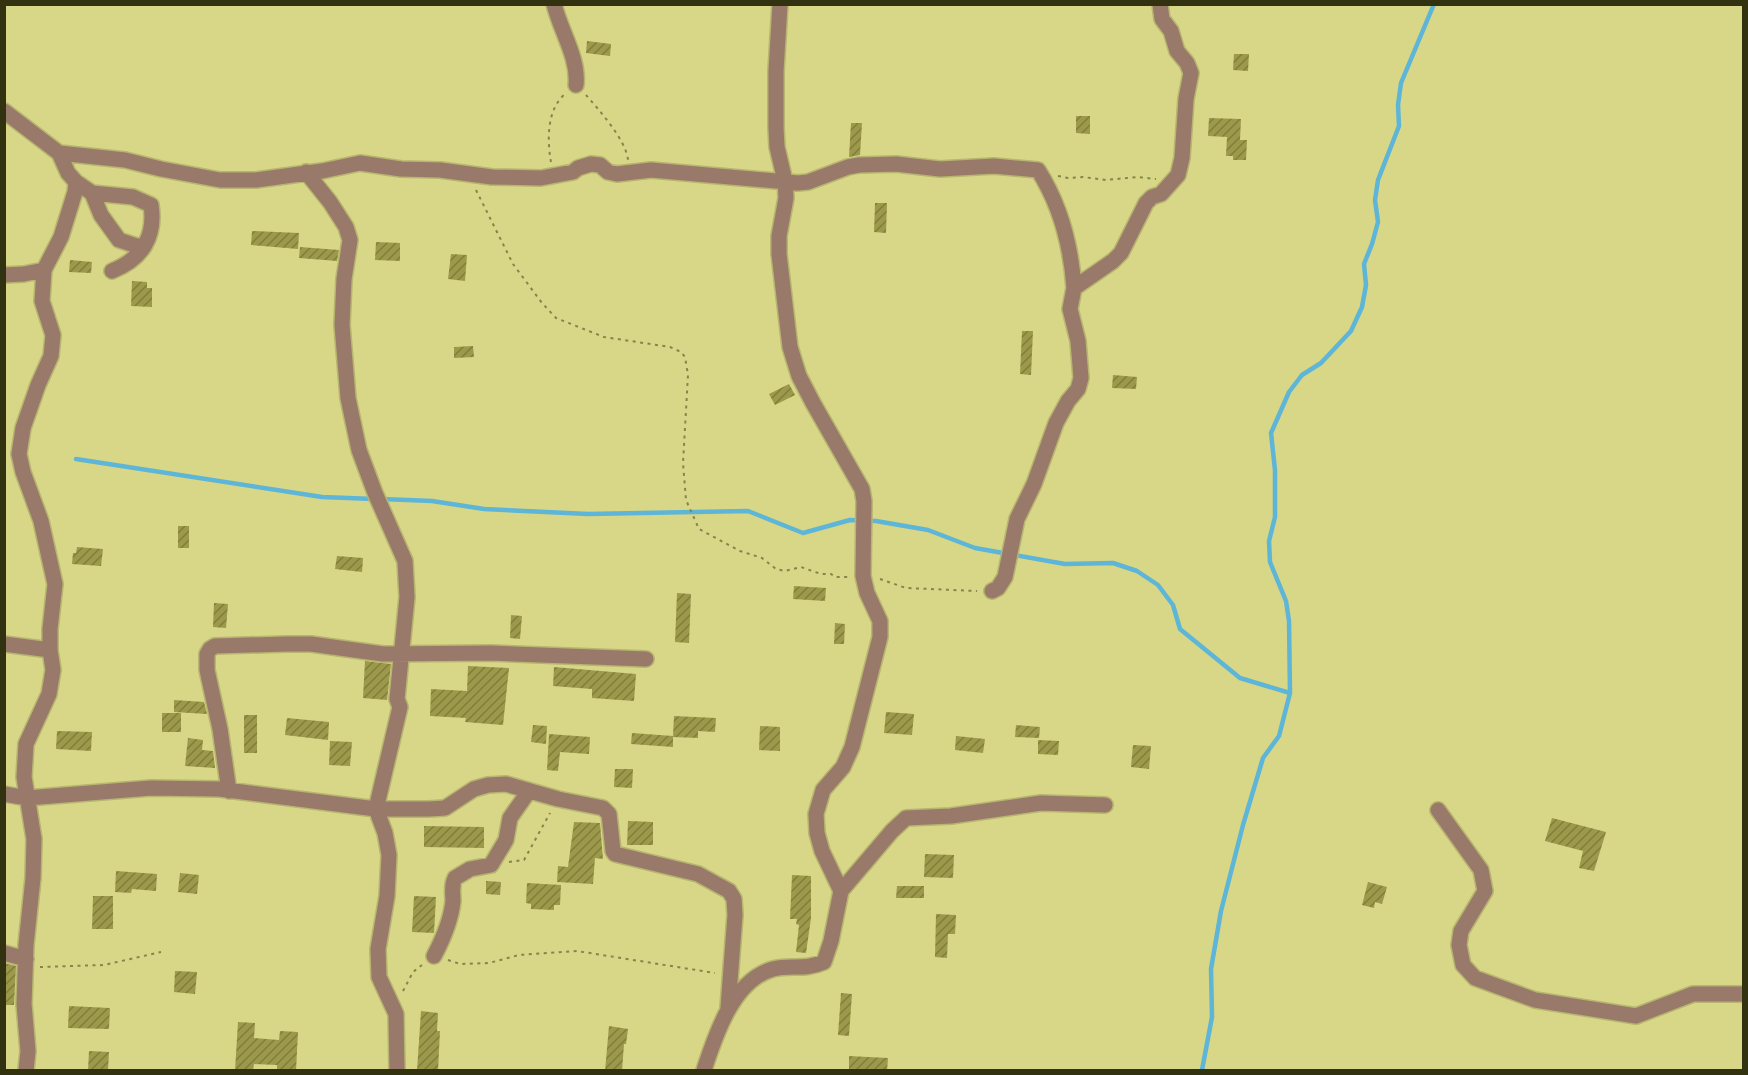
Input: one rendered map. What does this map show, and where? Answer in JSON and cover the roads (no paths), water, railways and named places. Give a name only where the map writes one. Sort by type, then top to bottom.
[{"type":"street","points":[[554,4],[574,65],[576,85]]},
{"type":"street","points":[[780,4],[776,128],[777,147],[785,181],[785,210],[779,254],[790,347],[799,376],[813,404],[862,489],[864,501],[863,576],[867,593],[880,621],[880,637],[852,747],[843,767],[823,790],[816,814],[817,833],[822,851],[842,891]]},
{"type":"street","points":[[1074,288],[1121,253],[1146,203],[1152,197],[1161,194],[1178,175],[1182,158],[1186,99],[1191,73],[1177,51],[1171,31],[1162,19],[1160,4]]},
{"type":"street","points":[[4,111],[59,153],[68,172],[76,182],[92,193],[133,197],[151,205],[152,232],[144,246],[132,261],[112,271]]},
{"type":"street","points":[[59,153],[125,160],[220,180],[256,180],[360,163],[469,175],[541,178],[573,172],[591,164],[600,165],[612,174],[651,170],[808,182],[859,165],[896,164],[940,168],[994,166],[1038,170],[1063,221],[1074,288],[1070,309],[1078,341],[1081,378],[1078,388],[1068,400],[1056,423],[1034,484],[1017,519],[1005,577],[998,588],[992,591]]},
{"type":"street","points":[[306,172],[330,202],[346,227],[350,240],[344,279],[342,325],[348,398],[359,450],[405,561],[407,597],[397,699],[400,707],[376,809],[385,833],[389,855],[387,896],[378,949],[379,977],[396,1014],[397,1071]]},
{"type":"street","points":[[26,1071],[28,1051],[24,1004],[33,878],[33,839],[24,777],[26,744],[49,694],[53,670],[50,628],[54,602],[53,569],[41,521],[23,472],[19,454],[23,428],[51,356],[52,335],[42,301],[44,270],[60,237],[75,192],[76,182]]},
{"type":"street","points":[[92,193],[101,215],[119,240],[144,246]]},
{"type":"street","points":[[4,275],[44,270]]},
{"type":"street","points":[[4,644],[50,650]]},
{"type":"street","points":[[230,791],[207,670],[207,654],[215,646],[286,644],[383,654],[491,653],[646,659]]},
{"type":"street","points":[[4,794],[27,798],[151,788],[230,791],[376,809],[445,808],[474,789],[506,784],[558,799],[603,808],[609,814],[615,854],[698,874],[729,891],[734,900],[735,915],[728,1008],[704,1071]]},
{"type":"street","points":[[434,956],[448,926],[453,902],[454,878],[470,869],[491,865],[506,840],[510,818],[529,791]]},
{"type":"street","points":[[728,1008],[746,987],[773,969],[812,967],[824,962],[842,891],[885,838],[906,818],[951,816],[1041,803],[1105,805]]},
{"type":"street","points":[[1438,810],[1481,870],[1485,881],[1485,891],[1461,931],[1459,945],[1463,965],[1475,978],[1535,1000],[1636,1016],[1693,993],[1743,994]]},
{"type":"street","points":[[4,953],[26,962]]},
{"type":"waterway","points":[[1202,1070],[1212,1017],[1211,969],[1221,911],[1263,758],[1279,736],[1290,693],[1289,621],[1286,601],[1270,562],[1269,541],[1275,517],[1275,470],[1271,433],[1289,392],[1302,375],[1321,363],[1351,331],[1362,307],[1366,285],[1364,264],[1378,222],[1375,200],[1378,180],[1399,126],[1398,105],[1401,83],[1434,4]]},
{"type":"waterway","points":[[76,459],[322,497],[374,499]]},
{"type":"waterway","points":[[382,499],[432,501],[484,509],[588,514],[748,511],[803,533],[850,520],[876,521],[928,530],[975,548],[1065,564],[1113,563],[1137,571],[1158,585],[1173,605],[1180,629],[1240,678],[1290,693]]}]
